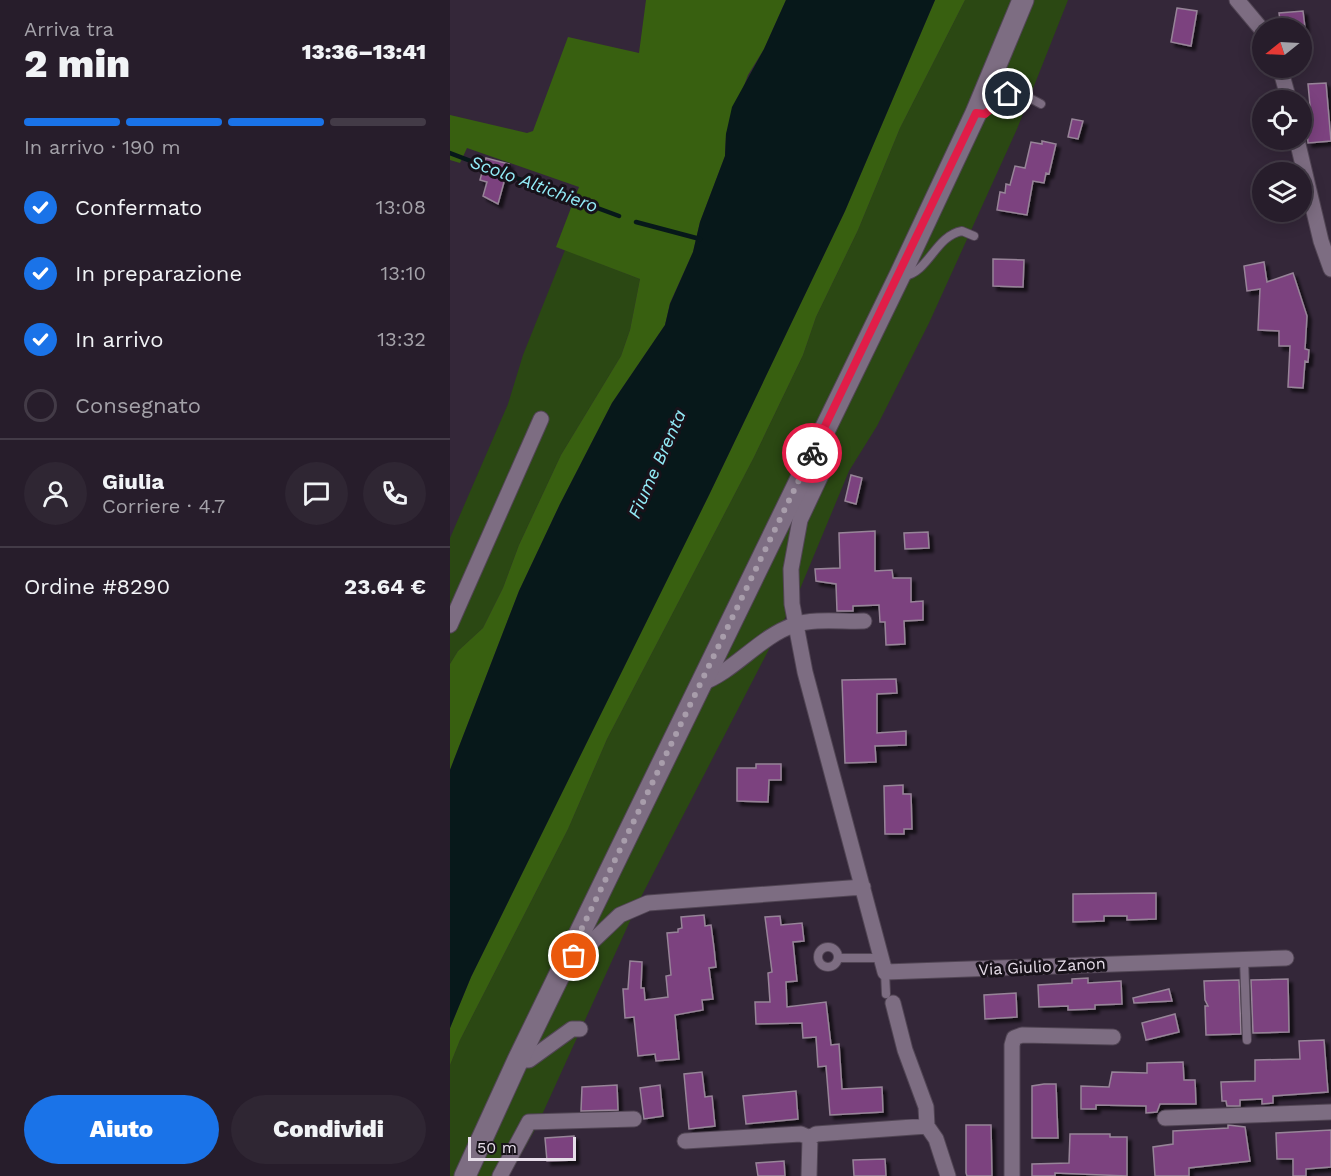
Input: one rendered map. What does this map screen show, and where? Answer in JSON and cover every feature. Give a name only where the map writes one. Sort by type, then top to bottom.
[{"type":"street","points":[[465,1176],[518,1060],[900,275],[976,113],[1023,0]]},
{"type":"street","points":[[1237,0],[1252,18]]},
{"type":"street","points":[[1300,150],[1321,241],[1331,269]]},
{"type":"street","points":[[450,625],[542,419]]},
{"type":"street","points":[[819,438],[826,447],[824,469],[800,519],[791,569],[795,625],[883,965]]},
{"type":"street","points":[[700,684],[714,679],[758,646],[795,625],[864,621]]},
{"type":"street","points":[[570,953],[579,954],[620,915],[648,903],[863,887]]},
{"type":"street","name":"Via Giulio Zanon","points":[[883,965],[1286,958]]},
{"type":"street","points":[[889,999],[929,1116],[927,1126],[936,1139],[948,1176]]},
{"type":"street","points":[[518,1060],[529,1060],[572,1029],[580,1029]]},
{"type":"street","points":[[1012,1176],[1012,1044],[1014,1038],[1022,1035],[1113,1037]]},
{"type":"street","points":[[1165,1118],[1331,1113]]},
{"type":"street","points":[[500,1176],[529,1122],[634,1119]]},
{"type":"street","points":[[810,1138],[816,1134],[927,1126]]},
{"type":"street","points":[[685,1141],[801,1134],[810,1138]]},
{"type":"street","points":[[809,1176],[810,1138]]},
{"type":"lane","points":[[976,113],[985,114],[1008,94],[1024,95],[1041,105]]},
{"type":"lane","points":[[900,275],[916,272],[940,243],[956,232],[962,231],[974,236]]},
{"type":"lane","points":[[838,958],[883,965],[889,999]]},
{"type":"lane","points":[[1244,959],[1246,1040]]},
{"type":"green space","points":[[646,0],[786,0],[764,49],[748,75],[726,134],[725,156],[700,222],[693,252],[670,303],[665,325],[612,403],[560,504],[519,591],[450,770],[450,664],[458,651],[483,628],[561,455],[621,356],[630,330],[640,279],[556,247],[579,187],[467,148],[460,163],[450,160],[450,115],[527,133],[533,131],[568,37],[639,53]]},
{"type":"green space","points":[[935,0],[965,0],[900,128],[858,230],[816,317],[803,355],[754,457],[607,739],[568,829],[460,1040],[450,1065],[450,1028],[471,977],[709,495],[845,211]]},
{"type":"green space","points":[[965,0],[1068,0],[1017,129],[929,323],[877,426],[849,471],[800,589],[640,899],[536,1128],[509,1176],[450,1176],[450,1065],[460,1040],[568,829],[607,739],[754,457],[803,355],[816,317],[858,230],[900,128]]},
{"type":"green space","points":[[565,250],[640,279],[630,330],[621,356],[561,455],[483,628],[458,651],[450,664],[450,538],[508,404],[523,355]]},
{"type":"water","name":"Fiume Brenta","points":[[786,0],[935,0],[845,211],[709,495],[471,977],[450,1028],[450,770],[519,591],[560,504],[612,403],[665,325],[670,304],[693,252],[700,222],[725,156],[726,134],[732,107],[764,49]]},
{"type":"building","points":[[1177,8],[1197,11],[1191,46],[1171,42]]},
{"type":"building","points":[[1303,11],[1304,18],[1280,18],[1279,13]]},
{"type":"building","points":[[1326,83],[1331,141],[1312,143],[1312,90],[1309,90],[1308,84]]},
{"type":"building","points":[[1072,119],[1083,121],[1078,139],[1068,137]]},
{"type":"building","points":[[1042,141],[1056,144],[1049,174],[1046,173],[1044,183],[1033,181],[1027,215],[997,210],[1000,192],[1005,193],[1006,184],[1010,185],[1015,166],[1025,168],[1031,142],[1042,144]]},
{"type":"building","points":[[486,158],[509,164],[498,204],[483,196],[487,182],[480,180]]},
{"type":"building","points":[[993,259],[1024,260],[1023,287],[993,286]]},
{"type":"building","points":[[1264,262],[1267,282],[1293,273],[1307,316],[1305,349],[1309,350],[1308,362],[1305,361],[1303,388],[1288,387],[1290,346],[1279,346],[1279,331],[1258,330],[1260,289],[1247,291],[1244,266]]},
{"type":"building","points":[[851,475],[862,478],[856,504],[845,501]]},
{"type":"building","points":[[875,531],[875,571],[892,570],[893,578],[911,578],[911,602],[923,601],[923,620],[904,621],[905,644],[886,645],[885,622],[880,622],[879,605],[853,606],[853,611],[837,611],[836,584],[816,581],[815,569],[840,568],[839,533]]},
{"type":"building","points":[[928,532],[929,548],[905,549],[904,533]]},
{"type":"building","points":[[896,679],[897,693],[877,694],[877,733],[906,731],[906,745],[875,746],[876,762],[845,763],[842,680]]},
{"type":"building","points":[[756,764],[781,764],[781,780],[769,780],[768,802],[737,801],[737,768],[756,768]]},
{"type":"building","points":[[903,785],[903,794],[911,794],[912,829],[904,829],[904,834],[885,834],[884,786]]},
{"type":"building","points":[[1156,893],[1156,919],[1127,920],[1127,916],[1104,916],[1104,921],[1073,922],[1073,894]]},
{"type":"building","points":[[704,915],[705,926],[711,925],[714,948],[716,967],[709,968],[713,999],[702,1000],[703,1010],[675,1015],[679,1059],[656,1061],[655,1054],[638,1056],[634,1017],[625,1018],[623,989],[628,989],[630,961],[642,962],[641,988],[644,988],[645,1000],[668,997],[666,976],[671,975],[667,933],[678,932],[678,929],[682,928],[681,917]]},
{"type":"building","points":[[780,916],[781,925],[802,923],[804,941],[793,942],[797,981],[786,982],[787,1007],[826,1002],[831,1045],[839,1044],[842,1089],[882,1087],[883,1112],[830,1115],[826,1066],[818,1067],[816,1037],[803,1038],[802,1023],[756,1024],[755,1002],[770,1002],[768,973],[772,972],[765,917]]},
{"type":"building","points":[[1088,978],[1088,983],[1121,981],[1122,1004],[1095,1005],[1095,1009],[1068,1010],[1068,1006],[1039,1007],[1038,985],[1072,983],[1072,979]]},
{"type":"building","points":[[1288,979],[1289,1032],[1253,1033],[1251,980]]},
{"type":"building","points":[[1239,980],[1241,1034],[1206,1035],[1205,1006],[1208,1006],[1205,1000],[1204,981]]},
{"type":"building","points":[[1169,989],[1172,1001],[1134,1003],[1133,998]]},
{"type":"building","points":[[1016,993],[1017,1017],[985,1019],[984,995]]},
{"type":"building","points":[[1175,1014],[1179,1032],[1146,1040],[1142,1023]]},
{"type":"building","points":[[1324,1040],[1328,1092],[1273,1096],[1273,1103],[1262,1104],[1262,1099],[1240,1100],[1240,1106],[1227,1106],[1226,1101],[1222,1101],[1221,1082],[1255,1081],[1255,1060],[1300,1059],[1299,1041]]},
{"type":"building","points":[[1183,1062],[1184,1080],[1195,1080],[1196,1104],[1160,1104],[1157,1112],[1146,1113],[1146,1106],[1096,1105],[1096,1109],[1081,1109],[1081,1086],[1109,1087],[1112,1072],[1147,1073],[1147,1063]]},
{"type":"building","points":[[702,1072],[705,1097],[712,1096],[715,1126],[689,1129],[684,1074]]},
{"type":"building","points":[[1056,1084],[1058,1138],[1032,1138],[1032,1086]]},
{"type":"building","points":[[617,1085],[618,1110],[581,1111],[582,1087]]},
{"type":"building","points":[[660,1085],[663,1116],[644,1119],[640,1088]]},
{"type":"building","points":[[796,1091],[798,1119],[746,1124],[743,1096]]},
{"type":"building","points":[[966,1125],[991,1125],[992,1176],[967,1176]]},
{"type":"building","points":[[1228,1125],[1245,1127],[1250,1161],[1189,1168],[1189,1176],[1155,1176],[1153,1147],[1173,1144],[1173,1131],[1228,1128]]},
{"type":"building","points":[[1331,1130],[1331,1167],[1306,1169],[1306,1176],[1293,1176],[1293,1159],[1277,1159],[1276,1133]]},
{"type":"building","points":[[1070,1134],[1110,1134],[1110,1137],[1127,1137],[1127,1176],[1055,1173],[1055,1176],[1032,1176],[1032,1164],[1069,1163]]},
{"type":"building","points":[[574,1136],[575,1160],[547,1161],[545,1138]]},
{"type":"building","points":[[885,1159],[886,1176],[854,1176],[853,1160]]},
{"type":"building","points":[[784,1161],[785,1176],[758,1176],[756,1163]]},
{"type":"waterway","name":"Scolo Altichiero","points":[[450,153],[489,168]]},
{"type":"waterway","name":"Scolo Altichiero","points":[[503,173],[619,216]]},
{"type":"waterway","name":"Scolo Altichiero","points":[[636,222],[700,239]]},
{"type":"way so far","points":[[574,956],[570,953],[812,453]]},
{"type":"route","points":[[812,453],[900,275],[976,113],[985,114],[1000,98],[1008,94]]}]
